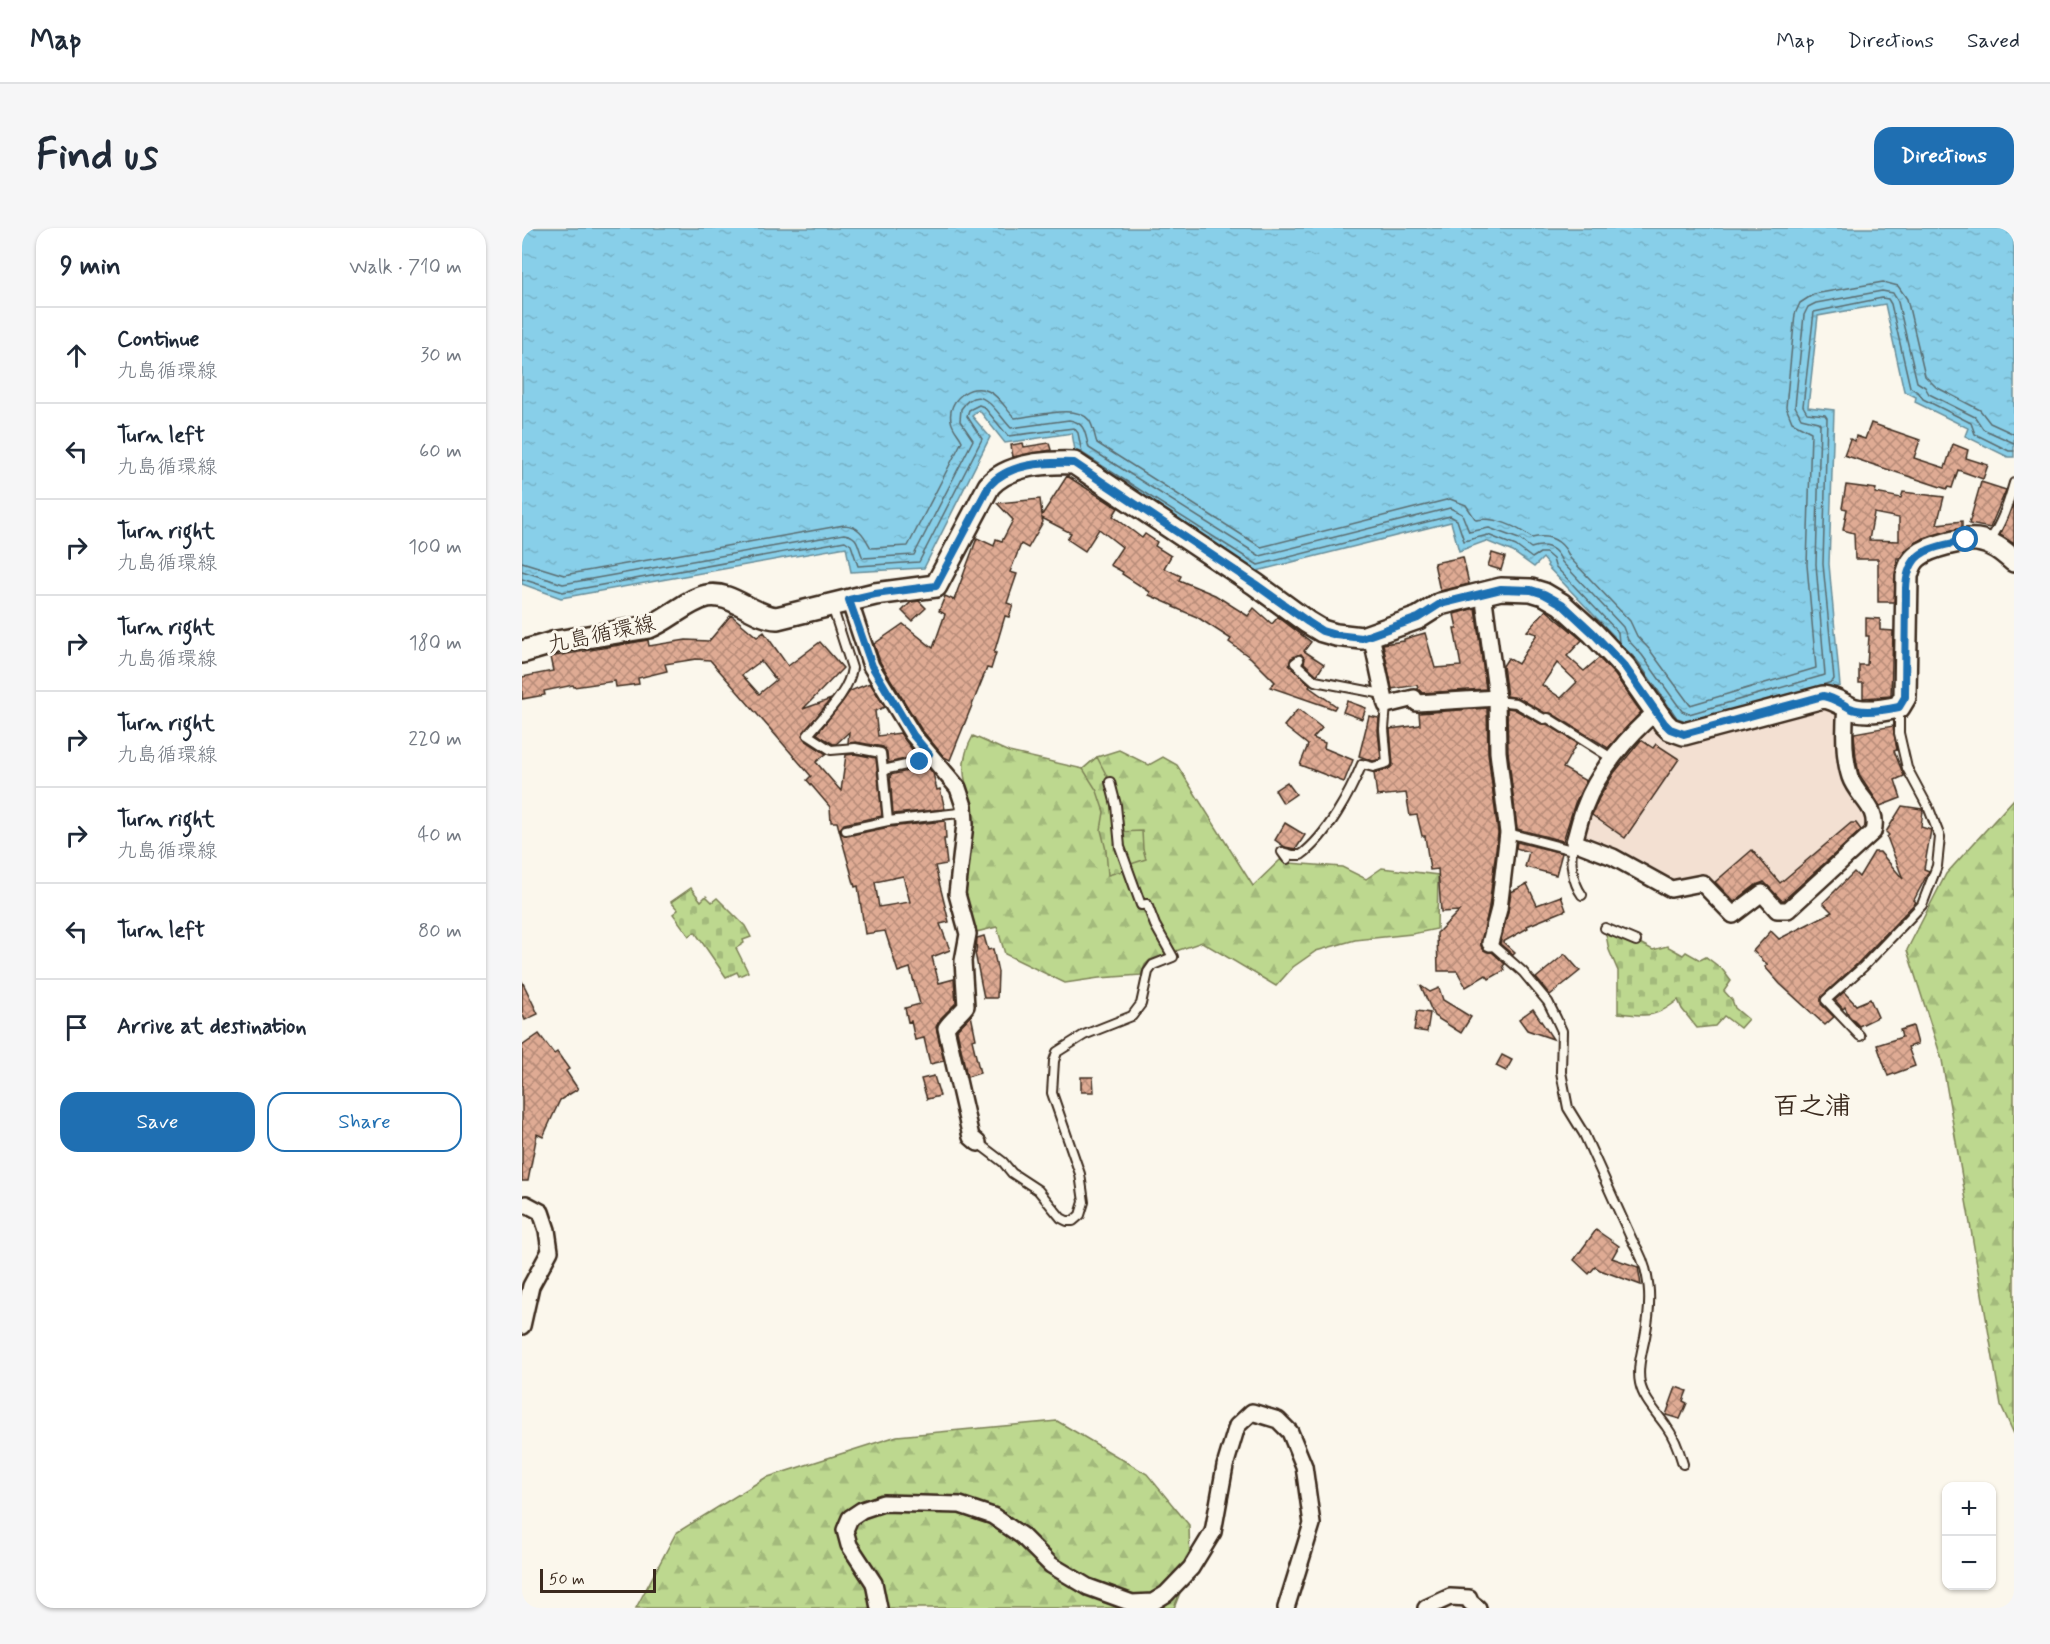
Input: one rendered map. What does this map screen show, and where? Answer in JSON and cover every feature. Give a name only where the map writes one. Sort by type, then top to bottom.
[{"type":"main road","name":"九島循環線","points":[[522,652],[556,642],[649,627],[696,600],[713,596],[722,596],[769,618],[786,617],[875,594],[936,586],[989,486],[995,479],[1018,469],[1054,463],[1074,463],[1246,577],[1322,631],[1362,638],[1418,618],[1440,604],[1501,589],[1531,590],[1562,604],[1593,633],[1625,667],[1670,729],[1684,734],[1823,696],[1833,698],[1861,711],[1899,707]]},
{"type":"main road","points":[[1899,707],[1905,697],[1907,576],[1917,556],[1966,540],[1977,540],[1989,544],[2014,561]]},
{"type":"street","points":[[1484,592],[1497,700],[1498,752],[1508,833],[1499,909],[1490,943]]},
{"type":"street","points":[[840,602],[872,666],[913,735],[958,788],[964,806],[965,824],[957,894],[968,934],[963,961],[966,1006],[946,1028],[971,1137],[978,1143]]},
{"type":"street","points":[[1371,635],[1384,699],[1414,698],[1417,703],[1497,700]]},
{"type":"street","points":[[1656,712],[1639,726],[1596,784],[1585,804],[1573,846],[1613,857],[1671,889],[1702,884],[1733,915],[1762,893],[1777,910],[1788,910],[1873,832],[1876,823],[1874,815],[1851,782],[1844,728],[1846,705]]},
{"type":"street","points":[[522,1206],[526,1204],[540,1212],[547,1230],[550,1251],[531,1286],[522,1326]]},
{"type":"street","points":[[879,1608],[874,1583],[849,1545],[845,1530],[850,1518],[862,1509],[883,1503],[960,1505],[993,1516],[1022,1536],[1051,1564],[1088,1587],[1132,1603],[1153,1602],[1166,1594],[1191,1568],[1213,1532],[1225,1466],[1238,1426],[1252,1412],[1278,1420],[1290,1432],[1304,1466],[1312,1524],[1286,1608]]},
{"type":"street","points":[[1426,1608],[1450,1597],[1469,1598],[1470,1602],[1479,1608]]},
{"type":"lane","points":[[1989,544],[2007,509],[2014,483]]},
{"type":"lane","points":[[840,602],[852,668],[851,676],[841,694],[808,735],[831,750],[855,748],[881,753],[888,821]]},
{"type":"lane","points":[[1287,859],[1282,852],[1301,855],[1327,827],[1353,785],[1362,764],[1373,766],[1388,764],[1384,729],[1384,699],[1315,681],[1295,663],[1299,660]]},
{"type":"lane","points":[[1497,700],[1516,703],[1544,719],[1548,718],[1613,759]]},
{"type":"lane","points":[[1860,1036],[1826,1000],[1863,967],[1922,905],[1937,866],[1940,837],[1929,809],[1907,768],[1899,733],[1899,707]]},
{"type":"lane","points":[[883,770],[920,762],[929,754]]},
{"type":"lane","points":[[978,1143],[1003,1162],[1012,1173],[1038,1190],[1061,1218],[1073,1221],[1080,1215],[1084,1202],[1080,1174],[1052,1093],[1054,1061],[1057,1052],[1084,1035],[1132,1016],[1141,1004],[1148,972],[1153,965],[1173,957],[1146,904],[1142,905],[1120,847],[1116,805],[1110,782]]},
{"type":"lane","points":[[846,830],[888,821],[959,813]]},
{"type":"lane","points":[[1508,833],[1573,846],[1571,861],[1582,895]]},
{"type":"lane","points":[[1605,928],[1636,941]]},
{"type":"lane","points":[[1490,943],[1523,972],[1548,1002],[1562,1031],[1562,1072],[1568,1108],[1584,1134],[1632,1240],[1642,1255],[1647,1274],[1648,1316],[1639,1365],[1640,1384],[1651,1406],[1677,1444],[1683,1464]]},
{"type":"shaded area","points":[[1819,705],[1837,710],[1846,781],[1867,812],[1870,824],[1866,835],[1783,905],[1764,882],[1733,908],[1700,879],[1677,884],[1580,834],[1589,805],[1641,729],[1653,720]]},
{"type":"green space","points":[[973,736],[1009,752],[1083,769],[1097,757],[1119,750],[1149,765],[1163,757],[1177,765],[1253,886],[1280,860],[1289,863],[1342,867],[1366,879],[1382,868],[1438,875],[1437,929],[1355,940],[1316,951],[1293,967],[1276,986],[1202,942],[1150,960],[1141,975],[1065,983],[1005,954],[997,927],[968,934],[964,922],[958,788],[966,784],[964,760]]},
{"type":"green space","points":[[1097,757],[1110,782],[1118,832],[1142,831],[1146,859],[1128,865],[1129,869],[1108,875],[1106,850],[1101,830],[1104,812],[1097,791],[1083,769]]},
{"type":"green space","points":[[2014,799],[2014,1434],[2001,1405],[1942,1060],[1907,950],[1946,874]]},
{"type":"green space","points":[[691,888],[701,901],[706,896],[712,902],[717,898],[745,926],[751,937],[743,940],[744,943],[736,948],[748,972],[739,976],[737,972],[726,977],[695,932],[689,936],[673,914],[678,910],[671,902]]},
{"type":"green space","points":[[1606,935],[1636,941],[1653,950],[1667,946],[1683,955],[1686,952],[1700,960],[1706,957],[1722,969],[1731,981],[1724,991],[1732,1000],[1735,1008],[1748,1019],[1740,1028],[1724,1016],[1715,1026],[1697,1028],[1678,1000],[1650,1015],[1618,1013],[1618,971],[1609,950]]},
{"type":"green space","points":[[1057,1421],[1147,1474],[1189,1525],[1190,1567],[1174,1608],[636,1608],[676,1533],[765,1478],[897,1436]]},
{"type":"water","points":[[522,228],[2014,228],[2014,457],[2008,457],[1965,436],[1968,428],[1915,402],[1916,397],[1904,391],[1885,304],[1818,316],[1808,407],[1834,410],[1829,564],[1840,686],[1688,728],[1674,723],[1609,642],[1614,636],[1547,566],[1543,558],[1534,567],[1513,552],[1486,541],[1459,551],[1451,522],[1257,571],[1076,456],[1072,433],[1005,443],[979,410],[972,416],[990,437],[924,568],[851,572],[846,547],[561,598],[522,584]]},
{"type":"building","points":[[1871,423],[1920,440],[1914,458],[1945,468],[1953,444],[1968,450],[1966,458],[1988,465],[1983,479],[1958,470],[1952,488],[1947,489],[1844,455],[1850,439],[1855,441],[1856,436],[1865,439]]},
{"type":"building","points":[[1023,443],[1024,447],[1049,443],[1051,450],[1013,457],[1011,445]]},
{"type":"building","points":[[1067,476],[1118,508],[1113,516],[1142,538],[1145,534],[1157,542],[1155,546],[1171,556],[1164,568],[1181,576],[1179,580],[1215,595],[1248,616],[1254,608],[1272,624],[1278,617],[1311,642],[1304,651],[1324,664],[1317,675],[1304,663],[1305,659],[1301,654],[1291,658],[1289,665],[1310,685],[1309,687],[1336,706],[1334,709],[1270,687],[1275,682],[1251,658],[1229,642],[1231,639],[1197,617],[1149,595],[1150,592],[1110,565],[1122,547],[1099,529],[1085,551],[1067,539],[1071,533],[1042,518],[1043,522],[1028,548],[1021,544],[1010,572],[1017,574],[1007,603],[1013,605],[1009,617],[1005,616],[991,669],[987,668],[950,760],[944,757],[921,729],[880,662],[874,644],[903,624],[933,648],[945,614],[939,611],[945,596],[954,600],[977,538],[994,546],[996,539],[1002,541],[1013,520],[997,503],[1040,499],[1042,515]]},
{"type":"building","points":[[1981,482],[2006,490],[1990,528],[1969,524]]},
{"type":"building","points":[[1846,485],[1876,489],[1875,493],[1901,498],[1903,492],[1944,497],[1937,524],[1962,521],[1962,528],[1924,538],[1908,548],[1900,558],[1897,558],[1894,602],[1878,602],[1878,559],[1855,559],[1854,533],[1843,530],[1847,509],[1842,508]],"holes":[[[1874,513],[1899,518],[1899,541],[1869,540]]]},
{"type":"building","points":[[2014,504],[2014,544],[2000,535]]},
{"type":"building","points":[[1492,553],[1505,557],[1501,570],[1488,566]]},
{"type":"building","points":[[1463,557],[1469,584],[1440,591],[1434,563]]},
{"type":"building","points":[[919,601],[926,608],[912,621],[902,611],[911,602]]},
{"type":"building","points":[[1475,608],[1486,689],[1422,693],[1417,685],[1392,689],[1383,644],[1404,641],[1404,639],[1425,633],[1435,668],[1461,666],[1454,628],[1457,628],[1454,614]]},
{"type":"building","points":[[1546,610],[1582,640],[1567,656],[1584,671],[1599,658],[1615,675],[1641,712],[1608,748],[1551,713],[1545,713],[1519,698],[1507,696],[1503,666],[1508,658],[1518,664],[1537,634],[1527,631]],"holes":[[[1557,663],[1577,682],[1561,698],[1542,685]]]},
{"type":"building","points":[[731,615],[757,637],[764,632],[788,666],[820,642],[843,668],[803,709],[831,699],[802,735],[805,740],[826,754],[816,762],[841,791],[846,755],[855,754],[876,758],[882,816],[844,824],[840,829],[842,834],[847,836],[889,827],[945,821],[946,839],[944,839],[947,864],[935,866],[949,922],[940,924],[950,950],[932,957],[939,983],[954,979],[956,1003],[941,1018],[936,1027],[944,1061],[930,1064],[924,1038],[915,1040],[911,1021],[908,1022],[905,1008],[920,1004],[910,968],[898,972],[885,931],[865,934],[858,886],[855,887],[837,822],[831,822],[830,807],[807,780],[811,776],[710,660],[696,659],[665,664],[667,671],[638,678],[639,684],[616,687],[615,681],[574,687],[573,685],[544,691],[545,695],[522,699],[522,677],[553,671],[550,657],[648,640],[649,646],[686,640],[709,641]],"holes":[[[761,661],[776,680],[759,694],[742,675]],[[903,876],[910,902],[879,907],[875,882]]]},
{"type":"building","points":[[1866,618],[1880,619],[1880,630],[1893,631],[1891,696],[1863,698],[1863,683],[1859,683],[1859,665],[1867,665],[1869,636],[1866,636]]},
{"type":"building","points":[[870,683],[885,707],[875,711],[878,736],[900,733],[917,756],[888,763],[887,752],[883,747],[856,742],[848,743],[849,732],[836,744],[817,734],[850,691]]},
{"type":"building","points":[[1347,701],[1366,708],[1362,719],[1343,712]]},
{"type":"building","points":[[1487,708],[1488,753],[1498,833],[1489,907],[1481,945],[1484,950],[1492,952],[1505,964],[1503,966],[1505,970],[1489,979],[1486,975],[1466,987],[1457,971],[1438,971],[1437,933],[1459,911],[1441,912],[1438,869],[1430,870],[1425,836],[1422,836],[1417,815],[1410,816],[1406,793],[1377,796],[1374,773],[1389,769],[1393,765],[1390,729],[1420,725],[1419,713]]},
{"type":"building","points":[[1507,708],[1514,709],[1541,724],[1547,724],[1577,743],[1563,768],[1586,781],[1575,803],[1563,841],[1517,829],[1508,751]]},
{"type":"building","points":[[1298,709],[1322,728],[1313,738],[1325,743],[1324,748],[1353,760],[1344,782],[1300,765],[1308,745],[1284,726]]},
{"type":"building","points":[[1369,716],[1379,718],[1381,759],[1373,761],[1359,756]]},
{"type":"building","points":[[1893,726],[1897,750],[1894,751],[1904,776],[1895,780],[1901,798],[1880,806],[1859,774],[1854,733]]},
{"type":"building","points":[[1641,740],[1653,748],[1656,744],[1679,759],[1625,838],[1592,815],[1614,773]]},
{"type":"building","points":[[926,765],[933,773],[937,790],[940,789],[945,809],[893,814],[890,775]]},
{"type":"building","points":[[1287,782],[1296,794],[1283,803],[1275,790]]},
{"type":"building","points":[[1902,806],[1922,809],[1921,827],[1931,830],[1924,869],[1929,871],[1914,900],[1916,902],[1857,964],[1822,996],[1821,1004],[1834,1017],[1825,1025],[1780,984],[1765,967],[1768,965],[1753,951],[1771,931],[1779,939],[1832,912],[1823,903],[1854,872],[1859,877],[1874,852],[1880,852],[1903,879],[1887,837],[1889,835],[1886,832]]},
{"type":"building","points":[[1285,823],[1305,835],[1296,849],[1285,847],[1275,840]]},
{"type":"building","points":[[1851,823],[1856,823],[1861,830],[1784,900],[1781,900],[1764,882],[1756,885],[1734,902],[1715,882],[1752,850],[1780,883]]},
{"type":"building","points":[[1517,842],[1562,853],[1556,875],[1525,867],[1529,852],[1516,848]]},
{"type":"building","points":[[1527,884],[1537,905],[1561,896],[1566,910],[1527,926],[1528,928],[1503,942],[1515,953],[1513,955],[1500,944],[1511,892]]},
{"type":"building","points":[[984,936],[988,950],[993,949],[998,972],[997,998],[984,998],[975,953],[977,938]]},
{"type":"building","points":[[1565,954],[1580,971],[1550,995],[1536,978]]},
{"type":"building","points":[[522,981],[538,1014],[525,1020],[522,1013]]},
{"type":"building","points":[[1421,986],[1430,992],[1439,988],[1443,1000],[1471,1017],[1461,1033],[1434,1016]]},
{"type":"building","points":[[1844,992],[1856,1005],[1870,999],[1878,1017],[1859,1026],[1849,1016],[1845,1007],[1843,1009],[1835,1000]]},
{"type":"building","points":[[1533,1009],[1553,1039],[1527,1030],[1519,1019]]},
{"type":"building","points":[[1417,1011],[1430,1013],[1427,1032],[1414,1030]]},
{"type":"building","points":[[971,1015],[976,1039],[972,1040],[980,1073],[967,1077],[957,1030]]},
{"type":"building","points":[[1913,1026],[1918,1044],[1908,1047],[1915,1066],[1888,1076],[1877,1045],[1902,1037],[1900,1030]]},
{"type":"building","points":[[539,1034],[554,1054],[557,1052],[569,1069],[566,1071],[578,1089],[560,1100],[543,1137],[537,1134],[528,1181],[522,1181],[522,1046]]},
{"type":"building","points":[[1502,1055],[1512,1060],[1506,1071],[1496,1066]]},
{"type":"building","points":[[934,1076],[940,1096],[927,1099],[921,1079]]},
{"type":"building","points":[[1081,1077],[1093,1077],[1094,1092],[1081,1092]]},
{"type":"building","points":[[1596,1230],[1619,1246],[1612,1258],[1638,1267],[1641,1285],[1595,1267],[1589,1274],[1574,1260]]},
{"type":"building","points":[[1676,1387],[1687,1391],[1683,1401],[1687,1403],[1680,1419],[1666,1415]]},
{"type":"district","name":"百之浦","points":[[1812,1105]]},
{"type":"route","points":[[920,762],[929,754],[913,735],[872,666],[849,600],[936,586],[989,486],[995,479],[1018,469],[1054,463],[1074,463],[1308,622],[1322,631],[1336,635],[1362,638],[1418,618],[1440,604],[1484,592],[1516,588],[1544,594],[1562,604],[1593,633],[1625,667],[1664,723],[1670,729],[1684,734],[1823,696],[1833,698],[1852,709],[1861,711],[1899,707],[1905,697],[1906,588],[1911,564],[1917,556],[1924,552],[1966,540]]}]
